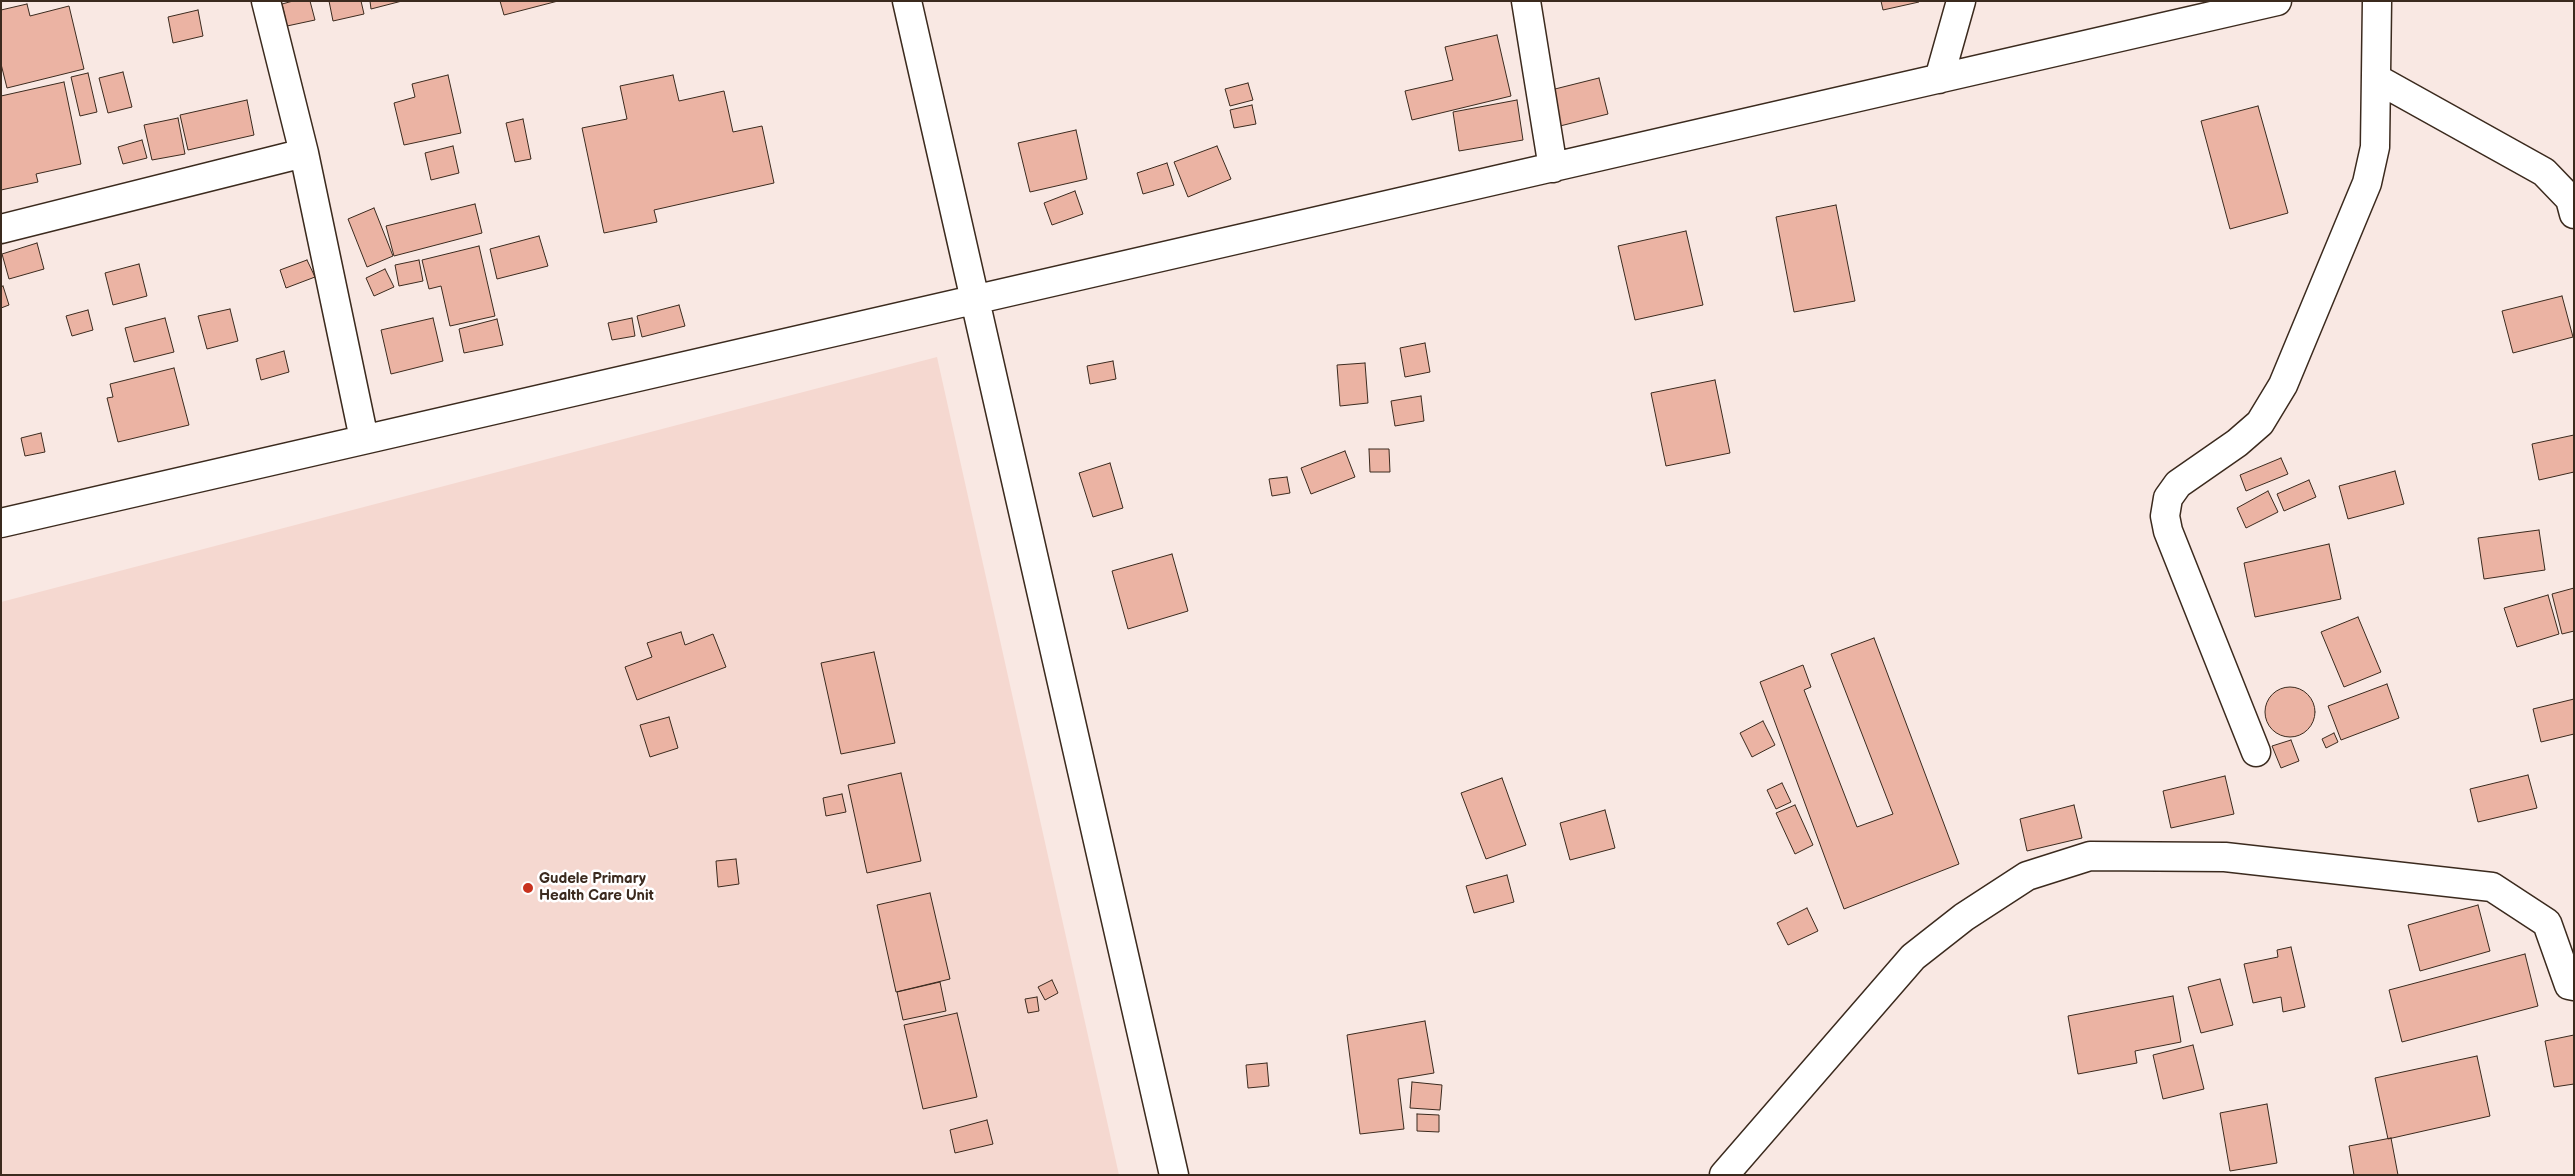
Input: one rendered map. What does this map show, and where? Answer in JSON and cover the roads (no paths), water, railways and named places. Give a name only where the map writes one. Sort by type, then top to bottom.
[{"type":"street","points":[[266,1],[304,153],[364,438]]},
{"type":"street","points":[[907,1],[1174,1175]]},
{"type":"street","points":[[1526,1],[1552,168]]},
{"type":"street","points":[[1939,79],[1961,1]]},
{"type":"street","points":[[1,523],[364,438],[975,301],[2276,1]]},
{"type":"street","points":[[2256,752],[2168,531],[2165,516],[2168,498],[2178,484],[2237,443],[2260,423],[2283,385],[2367,183],[2375,147],[2377,1]]},
{"type":"street","points":[[2376,79],[2544,172],[2570,200],[2574,214]]},
{"type":"street","points":[[1,229],[304,153]]},
{"type":"street","points":[[1724,1175],[1913,958],[1964,917],[2027,876],[2090,856],[2225,857],[2492,887],[2547,924],[2569,984],[2574,986]]},
{"type":"place","name":"Gudele Primary Health Care Unit","points":[[528,888]]}]
